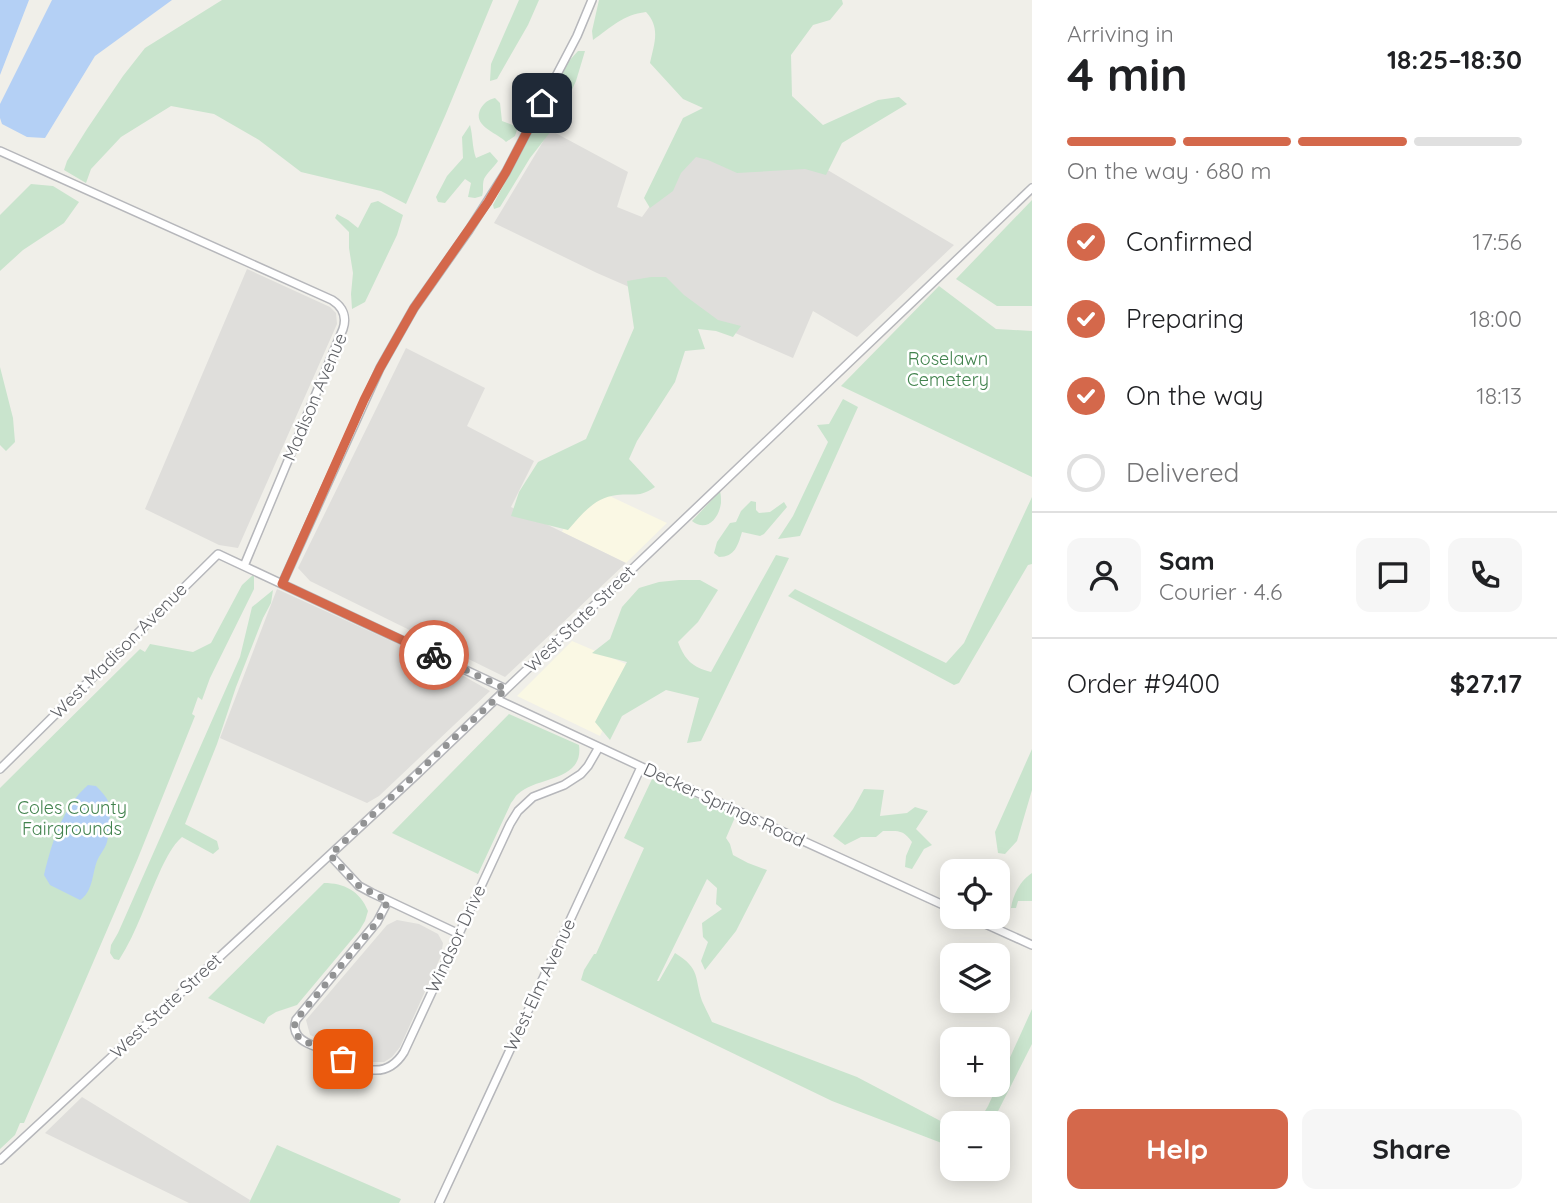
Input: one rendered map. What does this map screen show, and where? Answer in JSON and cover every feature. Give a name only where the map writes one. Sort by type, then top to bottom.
[{"type":"street","points":[[282,584],[380,368],[414,308],[506,172],[577,36],[592,0]]},
{"type":"street","name":"Madison Avenue","points":[[0,150],[332,300],[342,309],[344,329],[244,566]]},
{"type":"street","name":"West State Street","points":[[0,1160],[496,699],[1032,188]]},
{"type":"street","name":"West Madison Avenue","points":[[0,769],[218,554],[244,566]]},
{"type":"street","points":[[244,566],[506,689]]},
{"type":"street","name":"Decker Springs Road","points":[[496,699],[940,904]]},
{"type":"street","name":"Windsor Drive","points":[[388,901],[377,922],[296,1020],[294,1027],[296,1033],[306,1042],[367,1070],[389,1067],[404,1052],[518,811],[533,797],[573,780],[588,766],[599,747]]},
{"type":"street","name":"West Elm Avenue","points":[[439,1203],[641,767]]},
{"type":"street","points":[[330,855],[359,886],[459,934]]},
{"type":"street","points":[[997,929],[1032,945]]},
{"type":"shaded area","points":[[550,130],[628,172],[617,207],[642,217],[700,137],[804,156],[954,245],[857,337],[813,311],[793,358],[597,273],[494,223]]},
{"type":"shaded area","points":[[247,269],[330,307],[336,313],[337,324],[238,548],[219,545],[145,509]]},
{"type":"shaded area","points":[[406,348],[485,388],[467,426],[534,461],[511,507],[626,563],[505,677],[310,581],[298,568]]},
{"type":"shaded area","points":[[584,484],[667,523],[626,563],[562,532]]},
{"type":"shaded area","points":[[277,589],[446,666],[490,691],[379,796],[367,803],[220,738]]},
{"type":"shaded area","points":[[572,641],[633,667],[600,736],[517,696]]},
{"type":"shaded area","points":[[397,920],[419,924],[438,934],[443,943],[441,956],[400,1047],[384,1062],[371,1062],[310,1035],[306,1020],[387,925]]},
{"type":"shaded area","points":[[82,1097],[250,1200],[249,1203],[189,1203],[45,1133]]},
{"type":"green space","points":[[222,0],[493,0],[406,204],[381,191],[301,172],[259,140],[214,114],[171,106],[121,137],[91,169],[86,183],[64,170],[87,129],[145,48]]},
{"type":"green space","points":[[519,0],[539,0],[497,79],[490,81],[491,64]]},
{"type":"green space","points":[[599,0],[842,0],[843,4],[830,20],[813,25],[791,55],[792,96],[823,125],[878,100],[899,97],[907,104],[842,143],[826,175],[805,169],[737,173],[696,157],[681,173],[673,191],[650,208],[644,198],[683,118],[703,108],[683,99],[650,63],[655,30],[646,12],[624,19],[593,40],[592,31]]},
{"type":"green space","points":[[578,51],[585,51],[576,81],[555,126],[530,158],[500,207],[494,209],[493,205],[568,62]]},
{"type":"green space","points":[[495,98],[500,103],[502,121],[518,127],[515,136],[506,142],[486,128],[479,119],[482,106]]},
{"type":"green space","points":[[470,125],[476,158],[490,152],[498,161],[484,179],[482,196],[468,197],[471,183],[465,179],[445,203],[438,202],[436,197],[447,176],[463,158],[462,137]]},
{"type":"green space","points":[[31,184],[53,186],[79,202],[64,223],[23,250],[0,271],[0,215]]},
{"type":"green space","points":[[1032,200],[1032,306],[997,306],[956,279]]},
{"type":"green space","points":[[378,201],[403,215],[397,235],[365,302],[352,309],[353,273],[349,232],[335,218],[337,214],[358,228],[371,203]]},
{"type":"green space","points":[[666,277],[684,295],[718,320],[741,326],[733,337],[698,329],[705,349],[685,351],[675,382],[637,441],[629,459],[655,487],[641,494],[602,499],[590,507],[568,530],[511,516],[519,492],[538,462],[586,439],[634,328],[627,281]]},
{"type":"green space","name":"Roselawn Cemetery","points":[[939,286],[996,329],[1032,331],[1032,477],[841,386]]},
{"type":"green space","points":[[0,367],[13,418],[15,442],[6,451],[0,445]]},
{"type":"green space","points":[[843,399],[858,407],[800,536],[778,539],[793,516],[828,442],[817,425],[829,424]]},
{"type":"green space","points":[[720,491],[721,503],[715,518],[707,525],[692,521]]},
{"type":"green space","points":[[1032,497],[1032,564],[1028,565],[959,683],[954,685],[788,596],[795,589],[946,663],[964,643]]},
{"type":"green space","points":[[751,501],[756,502],[756,510],[759,513],[770,512],[784,502],[787,507],[764,534],[760,536],[742,532],[732,553],[719,557],[714,553],[717,542],[730,523],[736,522],[741,511]]},
{"type":"green space","points":[[776,555],[789,558],[701,741],[687,743],[699,698],[666,690],[622,716],[610,740],[595,722],[627,662],[592,653],[610,639],[622,607],[639,588],[659,582],[700,580],[718,590],[698,622],[678,642],[690,662],[711,672]]},
{"type":"green space","name":"Coles County Fairgrounds","points":[[254,574],[254,589],[202,700],[198,697],[192,714],[195,716],[138,858],[24,1123],[20,1123],[15,1135],[0,1149],[0,788],[140,649],[145,652],[150,644],[193,652],[211,643],[242,585]]},
{"type":"green space","points":[[273,590],[271,603],[236,687],[185,824],[217,841],[219,849],[213,854],[182,837],[178,840],[161,869],[137,927],[119,960],[114,959],[110,953],[111,945],[240,657],[252,607]]},
{"type":"green space","points":[[509,714],[579,745],[579,757],[567,772],[526,788],[516,796],[478,874],[392,833]]},
{"type":"green space","points":[[1032,749],[1032,790],[1017,841],[1005,854],[998,853],[995,832]]},
{"type":"green space","points":[[652,779],[736,815],[726,838],[733,855],[767,870],[736,931],[705,970],[701,961],[708,942],[703,937],[702,923],[722,909],[716,904],[717,888],[707,879],[657,981],[675,953],[693,969],[702,1001],[712,1022],[857,1077],[940,1121],[940,1142],[832,1101],[581,980],[584,970],[596,954],[644,848],[624,838]]},
{"type":"green space","points":[[864,789],[884,790],[880,816],[907,813],[915,807],[928,811],[916,829],[932,845],[924,849],[912,869],[905,867],[912,842],[903,833],[883,831],[876,837],[861,837],[845,845],[833,836]]},
{"type":"green space","points":[[1032,873],[1032,901],[1018,901],[1016,908],[1011,908],[1018,888]]},
{"type":"green space","points":[[324,883],[338,885],[356,893],[368,911],[359,931],[297,1005],[276,1012],[268,1017],[264,1024],[208,998]]},
{"type":"green space","points":[[1032,1009],[1032,1044],[1010,1087],[1010,1058]]},
{"type":"green space","points":[[992,1097],[1005,1097],[998,1111],[985,1111]]},
{"type":"green space","points":[[277,1145],[401,1199],[399,1203],[249,1203]]},
{"type":"water","points":[[0,0],[29,0],[0,75]]},
{"type":"water","points":[[52,0],[172,0],[95,56],[45,138],[27,137],[2,124],[0,104]]},
{"type":"water","points":[[88,785],[96,786],[107,799],[109,826],[107,842],[97,861],[90,888],[80,900],[50,885],[44,875],[65,815]]},
{"type":"way so far","points":[[343,1059],[300,1039],[294,1027],[296,1020],[377,922],[388,901],[359,886],[330,855],[506,689],[434,655]]},
{"type":"route","points":[[434,655],[282,584],[364,400],[396,338],[432,281],[488,202],[542,103]]}]
